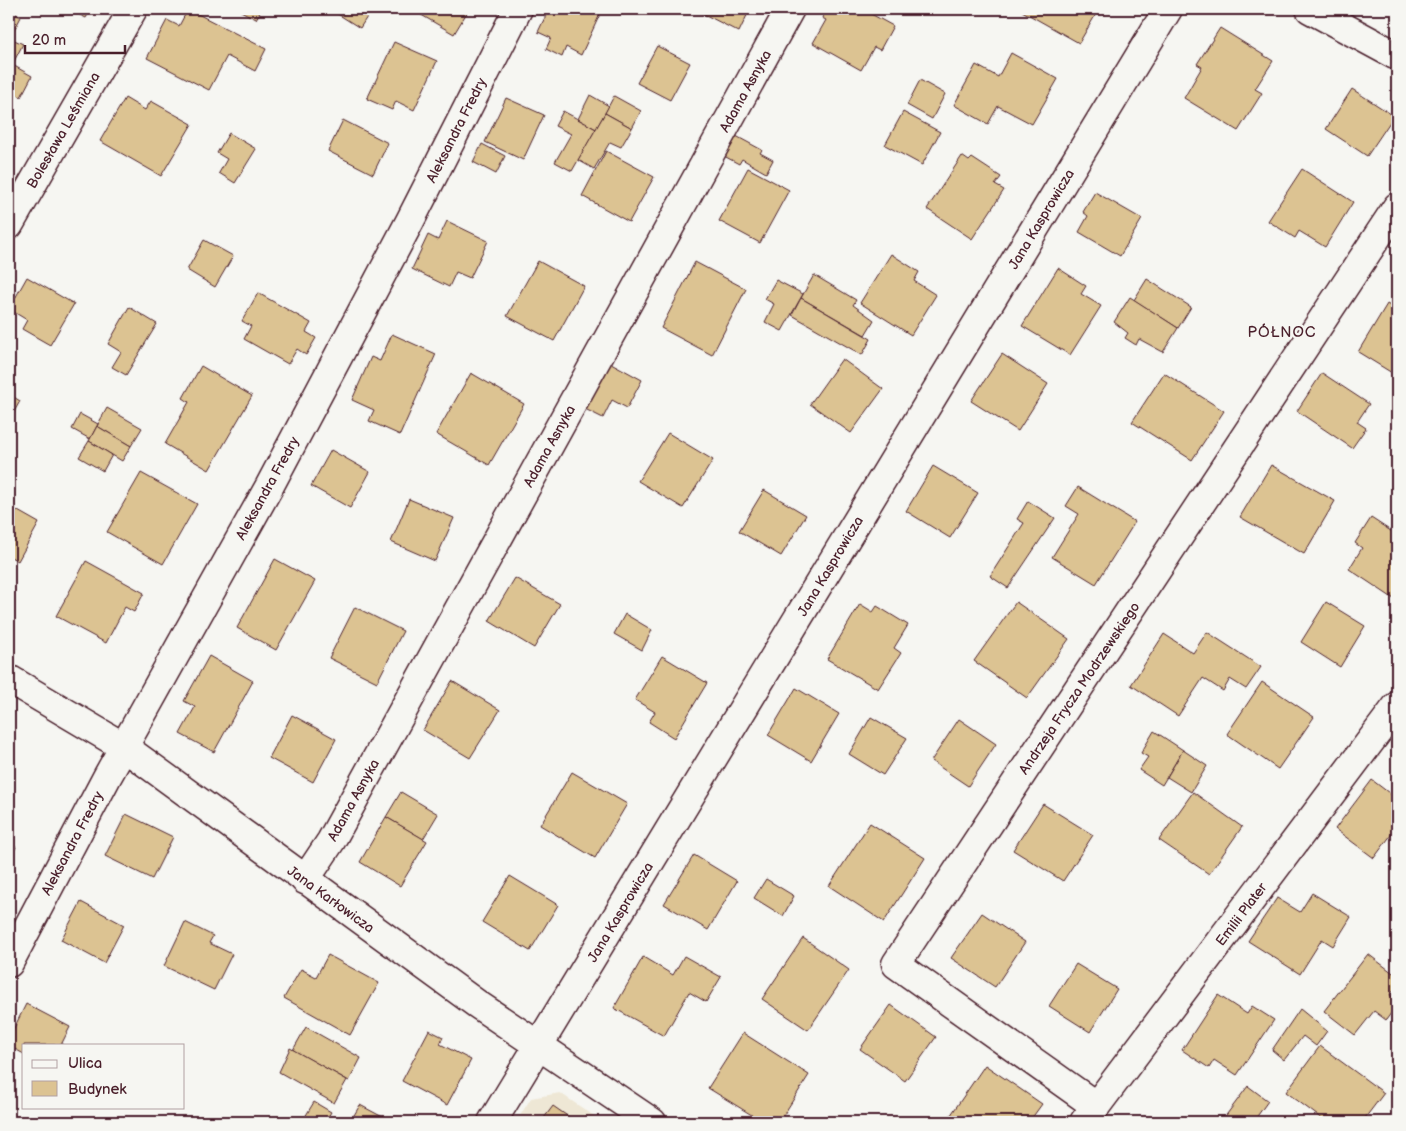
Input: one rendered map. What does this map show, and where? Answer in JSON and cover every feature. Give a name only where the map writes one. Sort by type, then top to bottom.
[{"type":"street","name":"Bolesława Leśmiana","points":[[9,225],[133,9]]},
{"type":"street","name":"Aleksandra Fredry","points":[[9,963],[124,747],[274,478],[410,221],[518,9]]},
{"type":"street","name":"Adama Asnyka","points":[[304,880],[341,823],[790,9]]},
{"type":"street","name":"Jana Kasprowicza","points":[[492,1122],[1168,9]]},
{"type":"street","points":[[1310,9],[1397,56]]},
{"type":"street","name":"Andrzeja Frycza Modrzewskiego","points":[[1090,1114],[896,964],[1397,207]]},
{"type":"street","name":"Jana Karłowicza","points":[[9,679],[124,747],[304,880],[539,1046],[652,1122]]},
{"type":"street","name":"Emilii Plater","points":[[1090,1114],[1397,706]]},
{"type":"shaded area","points":[[560,1093],[603,1122],[516,1122],[531,1098]]},
{"type":"building","points":[[68,9],[91,9],[86,18]]},
{"type":"building","points":[[188,9],[266,49],[255,71],[227,56],[209,90],[147,58],[167,20],[179,26]]},
{"type":"building","points":[[237,9],[262,9],[256,19]]},
{"type":"building","points":[[335,9],[372,9],[360,28],[333,11]]},
{"type":"building","points":[[411,9],[469,9],[454,34]]},
{"type":"building","points":[[549,9],[602,10],[581,55],[566,47],[562,57],[546,49],[551,38],[538,32]]},
{"type":"building","points":[[694,9],[750,9],[739,32]]},
{"type":"building","points":[[826,9],[862,9],[893,26],[880,50],[874,47],[861,70],[813,43],[826,20],[822,18]]},
{"type":"building","points":[[1023,9],[1099,9],[1079,43],[1022,11]]},
{"type":"building","points":[[9,11],[21,17],[10,38],[23,44],[12,65],[9,63]]},
{"type":"building","points":[[1220,28],[1273,61],[1255,89],[1262,93],[1238,131],[1184,98],[1202,67],[1197,64]]},
{"type":"building","points":[[394,42],[437,61],[414,110],[396,101],[392,110],[367,99]]},
{"type":"building","points":[[657,46],[690,63],[670,100],[637,83]]},
{"type":"building","points":[[1011,53],[1058,79],[1032,124],[998,106],[988,124],[954,105],[976,65],[998,77]]},
{"type":"building","points":[[9,63],[32,76],[21,97],[9,90]]},
{"type":"building","points":[[920,80],[945,94],[932,119],[907,105]]},
{"type":"building","points":[[1352,89],[1394,116],[1367,156],[1326,129]]},
{"type":"building","points":[[590,95],[609,106],[596,129],[578,119]]},
{"type":"building","points":[[614,96],[641,111],[632,128],[605,113]]},
{"type":"building","points":[[125,98],[145,110],[151,101],[192,124],[161,176],[100,141]]},
{"type":"building","points":[[506,98],[544,115],[523,160],[485,142]]},
{"type":"building","points":[[563,111],[596,129],[572,171],[555,162],[571,134],[555,126]]},
{"type":"building","points":[[903,112],[940,132],[922,165],[885,145]]},
{"type":"building","points":[[605,113],[632,128],[621,147],[610,142],[594,169],[578,160]]},
{"type":"building","points":[[343,120],[388,143],[373,174],[328,151]]},
{"type":"building","points":[[229,133],[256,149],[235,183],[219,173],[227,159],[217,153]]},
{"type":"building","points":[[736,136],[762,150],[760,153],[773,160],[766,173],[742,159],[739,164],[724,156]]},
{"type":"building","points":[[482,144],[505,156],[496,174],[473,162]]},
{"type":"building","points":[[606,151],[654,177],[629,222],[582,196]]},
{"type":"building","points":[[962,156],[969,161],[972,158],[1001,177],[995,185],[1004,190],[972,239],[927,209]]},
{"type":"building","points":[[748,168],[789,190],[760,243],[719,221]]},
{"type":"building","points":[[1302,169],[1353,202],[1325,247],[1299,231],[1295,238],[1268,221]]},
{"type":"building","points":[[1095,192],[1142,219],[1120,256],[1079,232],[1088,216],[1083,212]]},
{"type":"building","points":[[447,221],[488,241],[470,278],[456,272],[449,287],[412,269],[428,235],[438,240]]},
{"type":"building","points":[[204,240],[233,256],[215,287],[187,270]]},
{"type":"building","points":[[891,254],[919,272],[914,281],[936,295],[911,335],[860,303]]},
{"type":"building","points":[[538,261],[584,286],[554,341],[507,316]]},
{"type":"building","points":[[695,262],[746,289],[712,355],[661,328]]},
{"type":"building","points":[[1058,268],[1086,286],[1081,294],[1101,306],[1070,355],[1022,326]]},
{"type":"building","points":[[814,275],[856,300],[853,305],[874,320],[865,335],[801,298]]},
{"type":"building","points":[[27,277],[74,304],[50,345],[22,329],[27,320],[9,309]]},
{"type":"building","points":[[1147,279],[1191,307],[1178,328],[1134,300]]},
{"type":"building","points":[[776,280],[803,294],[782,331],[765,322],[774,304],[765,299]]},
{"type":"building","points":[[258,293],[311,323],[306,332],[316,338],[306,355],[297,349],[288,364],[244,339],[251,326],[242,321]]},
{"type":"building","points":[[1130,297],[1178,328],[1163,352],[1139,339],[1136,345],[1125,338],[1128,333],[1114,322]]},
{"type":"building","points":[[801,298],[871,339],[862,355],[792,315]]},
{"type":"building","points":[[1387,304],[1397,310],[1397,376],[1358,352]]},
{"type":"building","points":[[129,307],[157,324],[126,375],[112,367],[121,352],[108,344]]},
{"type":"building","points":[[392,334],[436,354],[400,435],[369,421],[374,410],[352,400],[371,357],[380,361]]},
{"type":"building","points":[[1002,354],[1048,384],[1018,431],[971,401]]},
{"type":"building","points":[[602,358],[642,380],[627,408],[612,400],[603,418],[577,405]]},
{"type":"building","points":[[842,359],[883,389],[851,433],[810,404]]},
{"type":"building","points":[[201,366],[252,396],[209,470],[165,444],[189,402],[183,398]]},
{"type":"building","points":[[471,373],[524,404],[489,465],[436,434]]},
{"type":"building","points":[[1164,373],[1224,411],[1192,460],[1132,422]]},
{"type":"building","points":[[1322,373],[1369,404],[1357,422],[1366,428],[1352,448],[1297,411]]},
{"type":"building","points":[[9,394],[20,401],[9,421]]},
{"type":"building","points":[[107,408],[142,428],[131,446],[97,426]]},
{"type":"building","points":[[80,414],[98,424],[90,439],[72,429]]},
{"type":"building","points":[[97,426],[131,446],[122,461],[89,441]]},
{"type":"building","points":[[668,433],[713,460],[683,508],[638,481]]},
{"type":"building","points":[[89,441],[112,455],[103,471],[79,457]]},
{"type":"building","points":[[331,450],[370,472],[350,508],[311,486]]},
{"type":"building","points":[[1271,465],[1335,501],[1304,554],[1240,517]]},
{"type":"building","points":[[933,466],[978,493],[950,538],[906,511]]},
{"type":"building","points":[[141,473],[197,504],[163,564],[107,532]]},
{"type":"building","points":[[1078,487],[1135,522],[1096,584],[1052,557],[1079,514],[1066,506]]},
{"type":"building","points":[[764,490],[806,515],[781,556],[739,531]]},
{"type":"building","points":[[409,499],[454,518],[435,561],[391,542]]},
{"type":"building","points":[[1028,501],[1055,518],[1008,588],[990,576],[1024,523],[1017,519]]},
{"type":"building","points":[[9,506],[39,523],[18,561],[9,556]]},
{"type":"building","points":[[1371,518],[1397,535],[1397,601],[1349,569],[1362,548],[1355,543]]},
{"type":"building","points":[[275,559],[315,581],[276,650],[237,628]]},
{"type":"building","points":[[86,561],[144,593],[134,612],[125,607],[106,643],[56,616]]},
{"type":"building","points":[[515,578],[560,604],[534,648],[489,621]]},
{"type":"building","points":[[1016,602],[1069,639],[1027,698],[974,661]]},
{"type":"building","points":[[1326,602],[1365,626],[1340,667],[1301,642]]},
{"type":"building","points":[[860,604],[873,612],[877,606],[908,625],[894,648],[901,653],[878,689],[827,659]]},
{"type":"building","points":[[355,607],[403,631],[377,682],[329,658]]},
{"type":"building","points":[[625,614],[652,630],[642,650],[614,634]]},
{"type":"building","points":[[1207,632],[1261,667],[1246,689],[1230,679],[1223,691],[1203,678],[1178,716],[1131,685],[1164,634],[1193,653]]},
{"type":"building","points":[[209,656],[253,681],[214,752],[180,734],[195,707],[184,701]]},
{"type":"building","points":[[662,656],[707,683],[674,738],[649,722],[655,712],[635,700]]},
{"type":"building","points":[[452,681],[500,710],[470,758],[423,730]]},
{"type":"building","points":[[1262,682],[1314,717],[1278,769],[1227,734]]},
{"type":"building","points":[[796,688],[839,714],[811,761],[768,735]]},
{"type":"building","points":[[292,715],[336,739],[313,782],[269,758]]},
{"type":"building","points":[[871,717],[907,738],[883,775],[849,754]]},
{"type":"building","points":[[959,719],[996,744],[968,786],[931,761]]},
{"type":"building","points":[[1154,731],[1183,750],[1162,785],[1139,770],[1148,757],[1141,753]]},
{"type":"building","points":[[1183,750],[1207,766],[1191,792],[1167,777]]},
{"type":"building","points":[[572,772],[627,804],[595,858],[540,825]]},
{"type":"building","points":[[1372,780],[1397,799],[1397,827],[1374,858],[1335,829]]},
{"type":"building","points":[[401,792],[438,814],[423,839],[386,817]]},
{"type":"building","points":[[1193,792],[1242,827],[1209,874],[1159,840]]},
{"type":"building","points":[[1043,804],[1093,835],[1063,881],[1013,850]]},
{"type":"building","points":[[126,814],[173,837],[152,879],[105,856]]},
{"type":"building","points":[[386,817],[427,841],[400,886],[360,862]]},
{"type":"building","points":[[870,823],[925,858],[884,922],[829,886]]},
{"type":"building","points":[[9,844],[16,847],[9,861]]},
{"type":"building","points":[[694,855],[737,881],[708,930],[664,904]]},
{"type":"building","points":[[510,876],[558,905],[530,951],[482,922]]},
{"type":"building","points":[[766,879],[794,896],[783,916],[754,898]]},
{"type":"building","points":[[1312,893],[1351,917],[1333,946],[1322,939],[1300,974],[1248,941],[1277,898],[1300,912]]},
{"type":"building","points":[[81,902],[124,925],[104,963],[61,940]]},
{"type":"building","points":[[982,913],[1025,942],[995,987],[951,958]]},
{"type":"building","points":[[185,922],[213,936],[209,943],[232,954],[214,990],[164,966]]},
{"type":"building","points":[[803,938],[849,970],[808,1030],[762,999]]},
{"type":"building","points":[[1368,954],[1397,976],[1397,986],[1390,995],[1397,1000],[1397,1005],[1386,1020],[1374,1011],[1355,1035],[1324,1011]]},
{"type":"building","points":[[328,955],[379,983],[350,1035],[284,998],[301,969],[316,977]]},
{"type":"building","points":[[684,956],[721,977],[706,1002],[689,992],[664,1036],[614,1008],[643,957],[673,975]]},
{"type":"building","points":[[1076,964],[1117,989],[1090,1032],[1049,1006]]},
{"type":"building","points":[[1218,995],[1247,1014],[1252,1006],[1274,1020],[1237,1075],[1214,1060],[1209,1068],[1182,1050]]},
{"type":"building","points":[[26,1004],[70,1027],[62,1044],[22,1044],[22,1053],[9,1046],[9,1038]]},
{"type":"building","points":[[891,1005],[936,1037],[905,1081],[860,1049]]},
{"type":"building","points":[[1300,1009],[1327,1031],[1316,1046],[1303,1036],[1284,1060],[1272,1050]]},
{"type":"building","points":[[306,1027],[361,1058],[349,1081],[293,1050]]},
{"type":"building","points":[[429,1030],[443,1037],[440,1044],[471,1060],[447,1105],[402,1081]]},
{"type":"building","points":[[743,1033],[809,1075],[779,1122],[763,1122],[708,1088]]},
{"type":"building","points":[[1320,1046],[1384,1093],[1362,1122],[1326,1122],[1286,1092]]},
{"type":"building","points":[[290,1048],[347,1080],[334,1103],[279,1072]]},
{"type":"building","points":[[985,1065],[1042,1104],[1029,1122],[946,1122]]},
{"type":"building","points":[[1248,1086],[1268,1101],[1253,1122],[1221,1122]]},
{"type":"building","points":[[314,1102],[331,1112],[325,1122],[302,1122]]},
{"type":"building","points":[[360,1105],[392,1122],[350,1122]]},
{"type":"building","points":[[553,1106],[576,1122],[541,1122]]},
{"type":"district","name":"PÓŁNOC","points":[[1282,332]]}]
